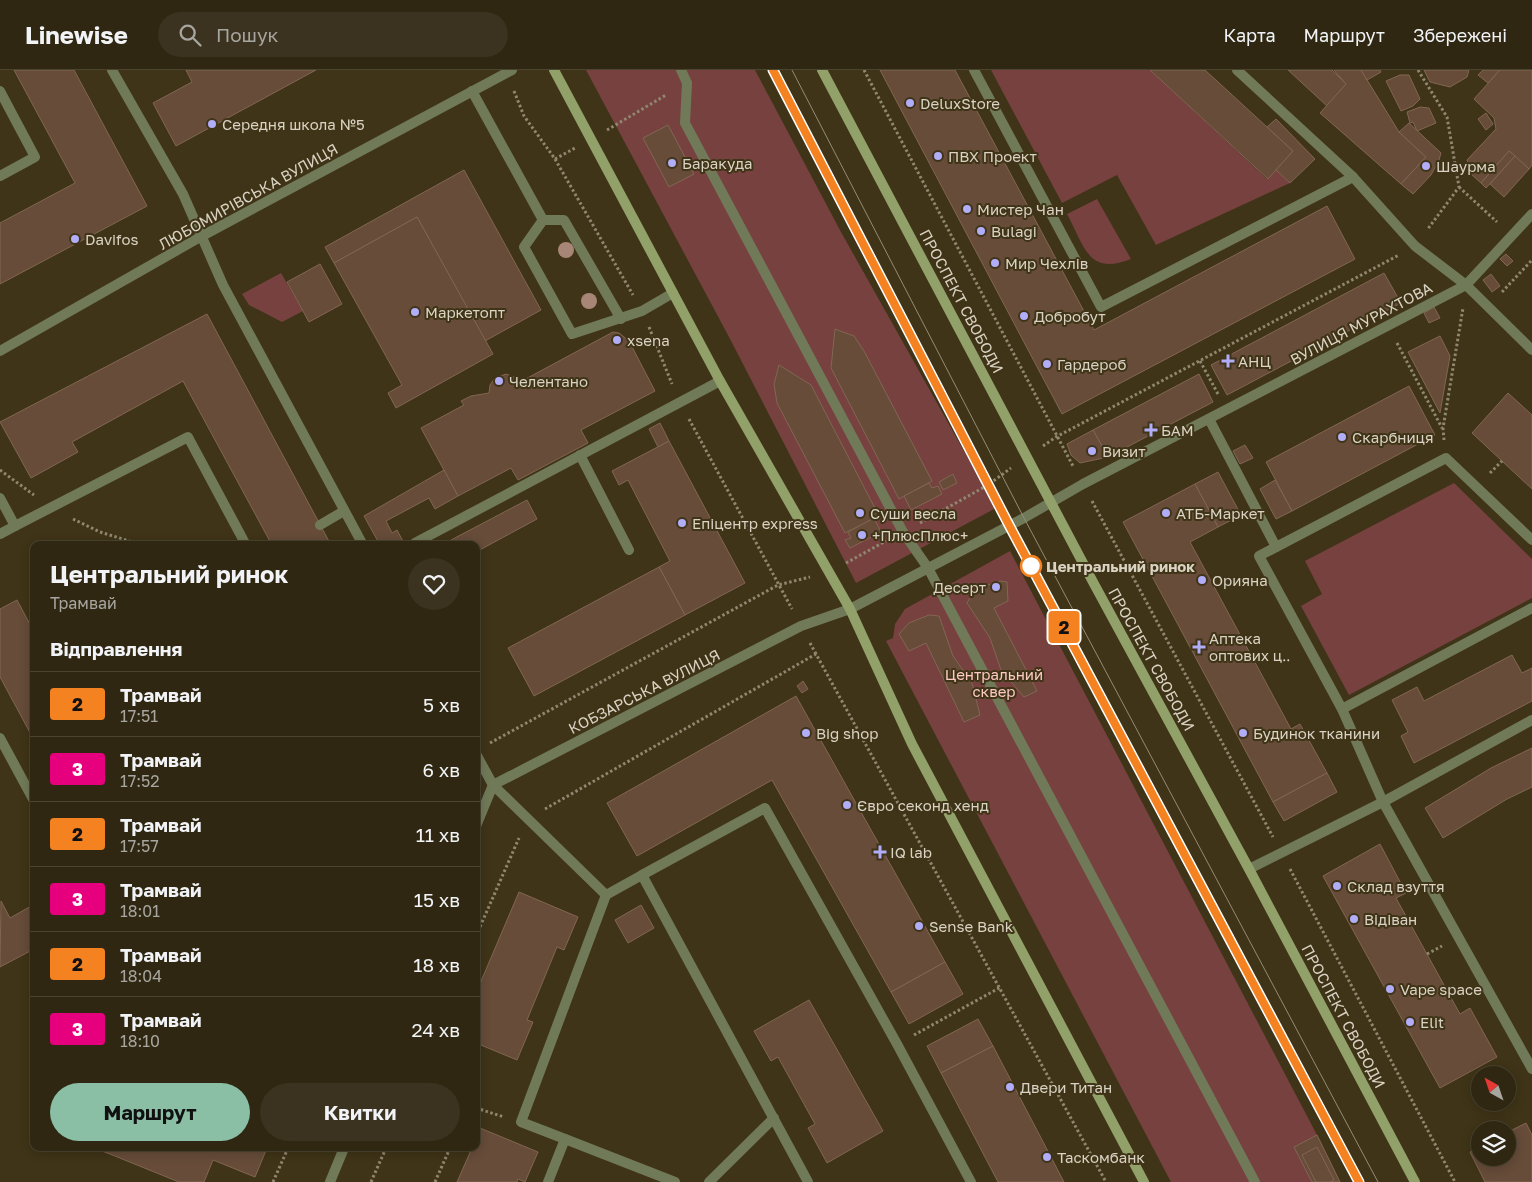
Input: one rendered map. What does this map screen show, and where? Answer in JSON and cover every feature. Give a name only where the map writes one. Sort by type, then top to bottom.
[{"type":"main road","points":[[554,70],[720,381],[850,609],[912,744],[1144,1182]]},
{"type":"main road","name":"ПРОСПЕКТ СВОБОДИ","points":[[822,70],[1051,503],[1415,1182]]},
{"type":"street","points":[[112,70],[183,194],[223,285],[361,541]]},
{"type":"street","points":[[680,70],[687,83],[685,123],[903,532],[928,568],[1255,1182]]},
{"type":"street","points":[[974,70],[1101,307],[1353,178]]},
{"type":"street","points":[[1237,70],[1353,178],[1415,246],[1466,285],[1532,350]]},
{"type":"street","name":"ЛЮБОМИРІВСЬКА ВУЛИЦЯ","points":[[0,351],[202,236],[509,72]]},
{"type":"street","points":[[0,91],[35,157],[0,176]]},
{"type":"street","points":[[472,91],[543,220]]},
{"type":"street","name":"ВУЛИЦЯ МУРАХТОВА","points":[[928,568],[1083,484],[1466,285],[1532,214]]},
{"type":"street","points":[[543,220],[524,247],[572,334],[642,311],[673,293]]},
{"type":"street","points":[[543,220],[564,220],[621,319]]},
{"type":"street","points":[[419,541],[720,381]]},
{"type":"street","points":[[1209,419],[1276,547]]},
{"type":"street","points":[[0,534],[188,437],[244,541]]},
{"type":"street","points":[[580,455],[629,550]]},
{"type":"street","points":[[1532,540],[1446,458],[1259,556],[1342,709],[1383,802],[1529,1055],[1532,1069]]},
{"type":"street","points":[[0,498],[15,526]]},
{"type":"street","points":[[320,525],[344,511]]},
{"type":"street","name":"КОБЗАРСЬКА ВУЛИЦЯ","points":[[493,785],[801,626],[850,609],[928,568]]},
{"type":"street","points":[[1342,709],[1532,608]]},
{"type":"street","points":[[1249,870],[1281,852],[1383,802],[1532,720]]},
{"type":"street","points":[[0,738],[30,794]]},
{"type":"street","points":[[480,761],[493,785],[606,895]]},
{"type":"street","points":[[480,816],[493,785]]},
{"type":"street","points":[[675,1182],[521,1122],[606,895],[765,808],[897,1044],[971,1182]]},
{"type":"street","points":[[642,875],[808,1182]]},
{"type":"street","points":[[709,1182],[774,1118]]},
{"type":"street","points":[[548,1182],[565,1140]]},
{"type":"street","points":[[330,1182],[343,1151]]},
{"type":"path","points":[[864,70],[1056,437],[1281,852],[1455,1182]]},
{"type":"path","points":[[1418,70],[1447,117],[1459,187],[1512,235]]},
{"type":"path","points":[[509,72],[524,116],[555,159],[642,311],[680,402],[816,654]]},
{"type":"path","points":[[555,159],[687,83]]},
{"type":"path","points":[[485,746],[778,585],[829,572],[988,485],[1056,437],[1415,246],[1459,187]]},
{"type":"path","points":[[1489,307],[1532,260]]},
{"type":"path","points":[[1446,458],[1442,428],[1466,285]]},
{"type":"path","points":[[1389,326],[1442,428]]},
{"type":"path","points":[[1200,361],[1226,410]]},
{"type":"path","points":[[897,1044],[1001,987]]},
{"type":"path","points":[[480,1109],[521,1122]]},
{"type":"path","points":[[273,1182],[287,1151]]},
{"type":"path","points":[[372,1182],[385,1151]]},
{"type":"path","points":[[435,1182],[449,1151]]},
{"type":"green space","points":[[586,70],[755,70],[841,232],[996,508],[856,583],[729,337]]},
{"type":"green space","points":[[991,70],[1150,70],[1267,179],[1276,170],[1290,183],[1156,245],[1117,175],[1062,203]]},
{"type":"green space","points":[[1097,199],[1131,259],[1105,264],[1097,261],[1084,247],[1067,214]]},
{"type":"green space","points":[[281,273],[303,311],[282,322],[249,305],[242,294]]},
{"type":"green space","points":[[1454,483],[1532,559],[1532,598],[1349,695],[1301,606],[1322,594],[1305,561]]},
{"type":"green space","name":"Центральний сквер","points":[[1010,551],[1340,1182],[1171,1182],[886,641],[893,638],[895,624],[905,609]]},
{"type":"building","points":[[14,70],[74,70],[147,206],[0,284],[0,223],[75,183]]},
{"type":"building","points":[[186,70],[316,70],[176,146],[153,103],[192,82]]},
{"type":"building","points":[[880,70],[955,70],[1094,330],[1327,206],[1355,259],[1062,414]]},
{"type":"building","points":[[1150,70],[1205,70],[1293,151],[1268,179]]},
{"type":"building","points":[[1288,70],[1332,70],[1346,84],[1327,106]]},
{"type":"building","points":[[1334,70],[1361,70],[1399,132],[1426,157],[1401,184],[1320,113],[1346,84]]},
{"type":"building","points":[[1361,70],[1380,70],[1381,72],[1367,80]]},
{"type":"building","points":[[1424,70],[1469,70],[1467,77],[1450,87],[1430,82]]},
{"type":"building","points":[[1483,70],[1500,70],[1488,83],[1478,75]]},
{"type":"building","points":[[1500,70],[1532,70],[1532,165],[1529,169],[1509,151],[1481,183],[1471,174],[1467,160],[1496,129],[1494,118],[1474,99]]},
{"type":"building","points":[[1400,75],[1409,75],[1420,99],[1413,106],[1401,111],[1386,81]]},
{"type":"building","points":[[1420,107],[1429,108],[1436,123],[1417,131],[1413,122],[1410,123],[1407,112]]},
{"type":"building","points":[[1486,113],[1493,124],[1486,130],[1478,119]]},
{"type":"building","points":[[1276,119],[1315,159],[1290,183],[1276,170],[1293,151],[1267,127]]},
{"type":"building","points":[[1409,123],[1441,153],[1431,175],[1413,194],[1401,184],[1426,157],[1399,132]]},
{"type":"building","points":[[668,125],[694,174],[669,187],[643,138]]},
{"type":"building","points":[[1509,151],[1515,156],[1486,188],[1481,183]]},
{"type":"building","points":[[1515,156],[1529,169],[1504,197],[1490,184]]},
{"type":"building","points":[[464,170],[541,310],[485,341],[417,217],[334,263],[325,247]]},
{"type":"building","name":"Маркетопт","points":[[417,217],[493,354],[396,408],[388,393],[402,385],[334,263]]},
{"type":"building","points":[[1506,254],[1513,261],[1507,266],[1500,259]]},
{"type":"building","points":[[320,264],[342,304],[309,322],[287,282]]},
{"type":"building","points":[[1384,273],[1401,303],[1227,395],[1211,365]]},
{"type":"building","points":[[1491,274],[1500,286],[1492,292],[1483,280]]},
{"type":"building","points":[[1434,307],[1440,318],[1429,323],[1424,313]]},
{"type":"building","points":[[207,314],[329,541],[270,541],[183,381],[72,442],[78,452],[31,478],[0,422]]},
{"type":"building","points":[[835,329],[854,336],[864,351],[932,481],[899,499],[831,368]]},
{"type":"building","points":[[613,332],[619,333],[629,341],[655,391],[581,430],[588,443],[518,480],[511,468],[458,496],[421,428],[464,405],[461,401],[471,396],[489,393],[490,385],[495,378],[506,374],[520,382]]},
{"type":"building","points":[[1440,336],[1450,356],[1440,413],[1408,352]]},
{"type":"building","points":[[779,365],[811,385],[879,516],[845,533],[777,403],[774,384]]},
{"type":"building","points":[[1199,374],[1213,402],[1108,457],[1093,430]]},
{"type":"building","points":[[1409,386],[1435,435],[1292,511],[1266,462]]},
{"type":"building","points":[[1508,393],[1532,415],[1532,489],[1472,433]]},
{"type":"building","points":[[660,423],[669,441],[658,447],[649,429]]},
{"type":"building","points":[[1093,430],[1108,457],[1080,463],[1071,455],[1067,444]]},
{"type":"building","name":"Епіцентр express","points":[[669,441],[745,583],[685,615],[659,567],[670,561],[628,480],[619,485],[612,471]]},
{"type":"building","points":[[1245,445],[1253,458],[1240,464],[1233,451]]},
{"type":"building","points":[[444,470],[458,496],[435,509],[429,498],[386,521],[392,533],[397,530],[403,541],[378,541],[364,516]]},
{"type":"building","points":[[1218,472],[1241,515],[1218,527],[1195,484]]},
{"type":"building","points":[[953,474],[957,483],[943,490],[939,482]]},
{"type":"building","points":[[1275,480],[1292,511],[1276,519],[1260,489]]},
{"type":"building","points":[[929,483],[932,488],[938,486],[942,494],[911,510],[904,496]]},
{"type":"building","points":[[1195,484],[1218,527],[1190,542],[1291,729],[1300,724],[1327,773],[1273,802],[1123,522]]},
{"type":"building","points":[[527,500],[537,519],[480,550],[480,541],[451,540]]},
{"type":"building","name":"+ПлюсПлюс+","points":[[874,518],[881,532],[850,548],[845,540],[851,538],[848,532]]},
{"type":"building","points":[[659,567],[685,615],[534,696],[508,648]]},
{"type":"building","points":[[1001,581],[1007,582],[1008,601],[994,608],[1037,691],[1024,697],[1001,670],[990,638],[967,603],[972,594],[981,587]]},
{"type":"building","points":[[17,600],[30,624],[30,733],[0,677],[0,609]]},
{"type":"building","points":[[929,615],[939,616],[953,656],[972,683],[980,715],[964,722],[926,643],[909,651],[899,634],[909,623]]},
{"type":"building","points":[[1512,655],[1522,673],[1532,668],[1532,701],[1414,763],[1401,736],[1408,732],[1392,700],[1417,687],[1424,701]]},
{"type":"building","points":[[803,681],[808,689],[802,693],[797,686]]},
{"type":"building","points":[[796,696],[945,962],[891,992],[772,780],[637,856],[607,803]]},
{"type":"building","points":[[1532,748],[1532,787],[1507,799],[1443,838],[1425,808],[1491,768]]},
{"type":"building","points":[[1327,773],[1337,792],[1284,821],[1273,802]]},
{"type":"building","points":[[1380,844],[1406,893],[1396,898],[1460,1014],[1470,1008],[1497,1057],[1480,1066],[1471,1066],[1471,1071],[1440,1088],[1323,876]]},
{"type":"building","points":[[519,892],[578,917],[564,950],[557,947],[527,1020],[533,1022],[517,1060],[480,1045],[480,984]]},
{"type":"building","points":[[1,901],[10,918],[30,907],[30,951],[0,967]]},
{"type":"building","points":[[641,905],[654,928],[628,943],[615,920]]},
{"type":"building","points":[[945,962],[963,994],[909,1024],[891,992]]},
{"type":"building","points":[[809,1000],[883,1131],[827,1163],[808,1128],[815,1124],[778,1057],[771,1061],[754,1031]]},
{"type":"building","points":[[978,1019],[993,1046],[941,1073],[927,1046]]},
{"type":"building","points":[[993,1046],[1064,1182],[998,1182],[941,1073]]},
{"type":"building","points":[[1526,1123],[1532,1135],[1532,1182],[1485,1182],[1477,1166],[1516,1166],[1516,1128]]},
{"type":"building","points":[[480,1128],[538,1152],[525,1182],[518,1179],[517,1182],[457,1182],[471,1151],[480,1151]]},
{"type":"building","points":[[1317,1135],[1340,1182],[1312,1182],[1294,1147]]},
{"type":"building","points":[[1317,1147],[1334,1180],[1330,1182],[1316,1182],[1302,1155]]},
{"type":"building","points":[[102,1151],[266,1151],[255,1177],[213,1160],[204,1182],[179,1182]]},
{"type":"tram line","points":[[773,70],[1009,525],[1359,1182]]},
{"type":"tram line","name":"2","points":[[773,70],[1009,525],[1359,1182]]},
{"type":"tram line","points":[[792,70],[1024,518],[1378,1182]]},
{"type":"place","name":"DeluxStore","points":[[910,103]]},
{"type":"place","name":"Середня школа №5","points":[[212,124]]},
{"type":"place","name":"ПВХ Проект","points":[[938,156]]},
{"type":"place","name":"Баракуда","points":[[672,163]]},
{"type":"place","name":"Шаурма","points":[[1426,166]]},
{"type":"place","name":"Мистер Чан","points":[[967,209]]},
{"type":"place","name":"Bulagi","points":[[981,231]]},
{"type":"place","name":"Davifos","points":[[75,239]]},
{"type":"place","name":"Мир Чехлів","points":[[995,263]]},
{"type":"place","name":"Маркетопт","points":[[415,312]]},
{"type":"place","name":"Добробут","points":[[1024,316]]},
{"type":"place","name":"xsena","points":[[617,340]]},
{"type":"place","name":"АНЦ","points":[[1228,361]]},
{"type":"place","name":"Гардероб","points":[[1047,364]]},
{"type":"place","name":"Челентано","points":[[499,381]]},
{"type":"place","name":"БАМ","points":[[1151,430]]},
{"type":"place","name":"Скарбниця","points":[[1342,437]]},
{"type":"place","name":"Визит","points":[[1092,451]]},
{"type":"place","name":"Суши весла","points":[[860,513]]},
{"type":"place","name":"АТБ-Маркет","points":[[1166,513]]},
{"type":"place","name":"Епіцентр express","points":[[682,523]]},
{"type":"place","name":"+ПлюсПлюс+","points":[[862,535]]},
{"type":"place","name":"Центральний ринок","points":[[1031,566]]},
{"type":"place","name":"Орияна","points":[[1202,580]]},
{"type":"place","name":"Десерт","points":[[996,587]]},
{"type":"place","name":"Аптека оптових ц‥","points":[[1199,647]]},
{"type":"place","name":"Big shop","points":[[806,733]]},
{"type":"place","name":"Будинок тканини","points":[[1243,733]]},
{"type":"place","name":"Євро секонд хенд","points":[[847,805]]},
{"type":"place","name":"IQ lab","points":[[880,852]]},
{"type":"place","name":"Склад взуття","points":[[1337,886]]},
{"type":"place","name":"Відіван","points":[[1354,919]]},
{"type":"place","name":"Sense Bank","points":[[919,926]]},
{"type":"place","name":"Vape space","points":[[1390,989]]},
{"type":"place","name":"Elit","points":[[1410,1022]]},
{"type":"place","name":"Двери Титан","points":[[1010,1087]]},
{"type":"place","name":"Таскомбанк","points":[[1047,1157]]}]
